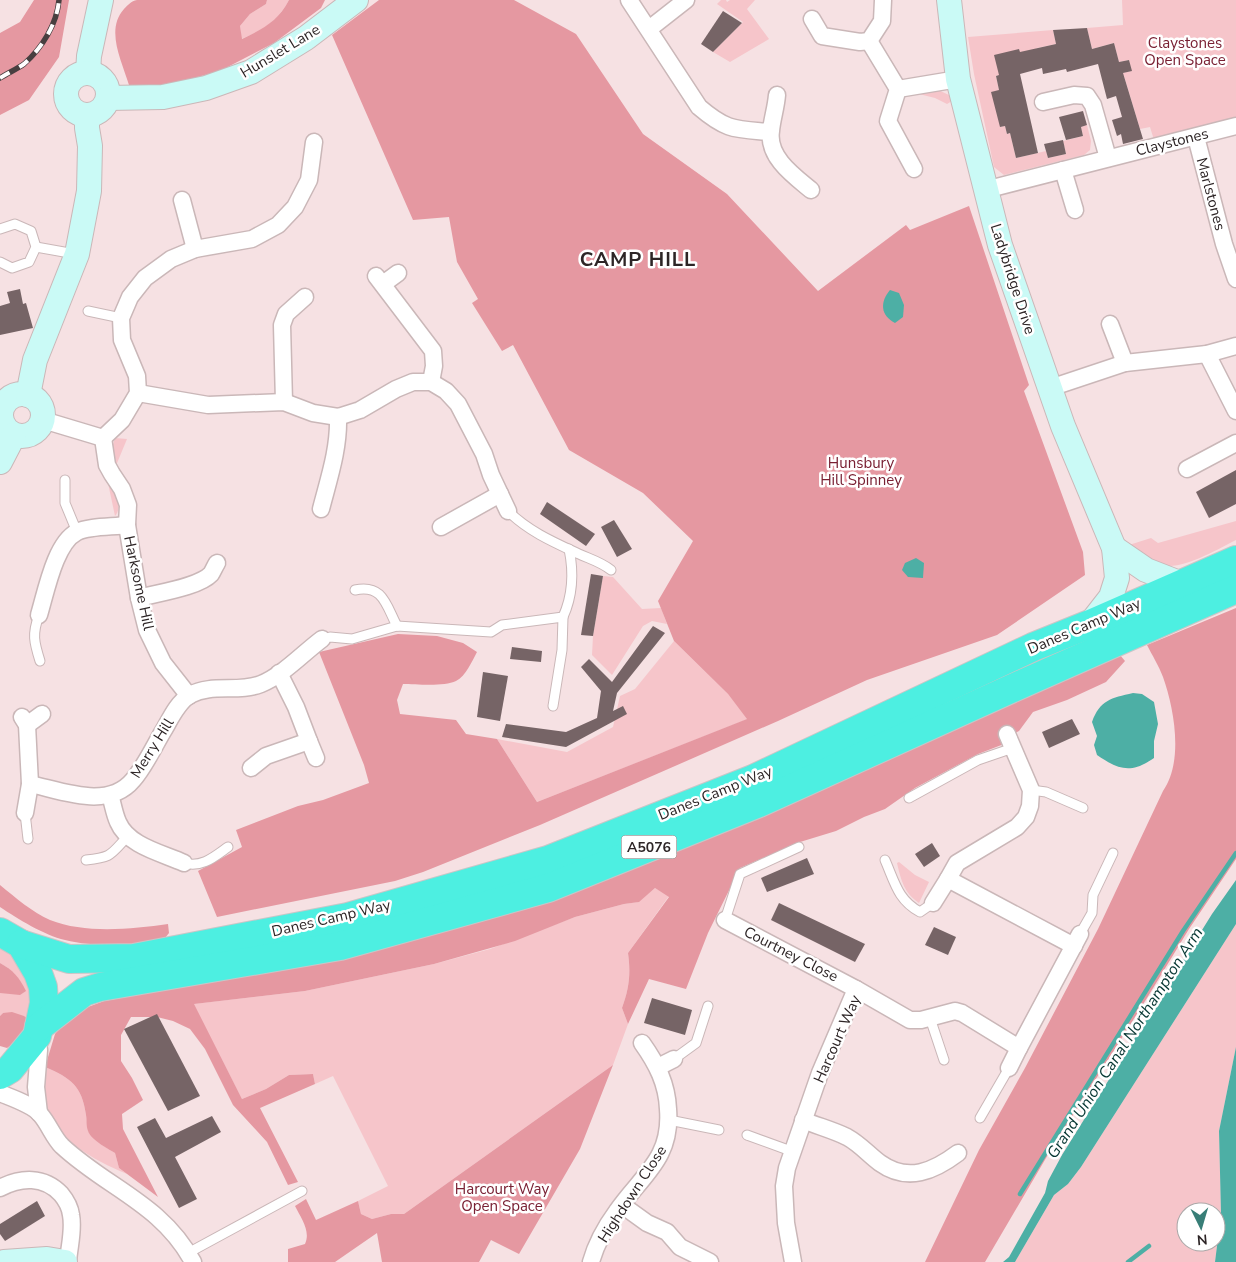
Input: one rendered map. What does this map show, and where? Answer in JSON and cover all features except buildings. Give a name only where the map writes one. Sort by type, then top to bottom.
[{"type":"highway","name":"Danes Camp Way","points":[[11,938],[69,959],[134,958],[348,917],[548,860],[753,779],[1033,647],[1236,560]]},
{"type":"highway","name":"Danes Camp Way","points":[[0,1075],[10,1069],[38,1031],[84,992],[100,987],[340,946],[548,888],[759,804],[1236,589]]},
{"type":"highway","points":[[11,938],[38,974],[43,987],[44,1002],[38,1031]]},
{"type":"street","points":[[88,73],[89,56],[100,0]]},
{"type":"street","name":"Hunslet Lane","points":[[108,98],[163,98],[206,88],[250,72],[306,38],[356,0]]},
{"type":"street","points":[[629,0],[699,107],[714,120],[731,129],[770,132]]},
{"type":"street","points":[[649,29],[686,0]]},
{"type":"street","points":[[812,19],[822,36],[860,42],[869,41],[882,22],[883,0]]},
{"type":"street","name":"Ladybridge Drive","points":[[949,0],[958,79],[985,190],[1003,253],[1064,426],[1114,548],[1117,578],[1111,596],[1090,624]]},
{"type":"street","points":[[869,41],[898,89],[888,122],[914,169]]},
{"type":"street","points":[[88,73],[101,78],[106,84],[108,98],[100,110],[94,114],[87,115],[75,111],[67,100],[66,94],[70,82],[75,77],[88,73]]},
{"type":"street","points":[[898,89],[958,79]]},
{"type":"street","points":[[1043,102],[1074,94],[1087,96],[1094,105],[1108,158]]},
{"type":"street","points":[[777,96],[776,112],[770,132],[773,146],[781,163],[811,190]]},
{"type":"street","points":[[28,395],[35,360],[77,254],[89,191],[90,146],[87,115]]},
{"type":"street","name":"Claystones","points":[[985,190],[1236,126]]},
{"type":"street","name":"Marlstones","points":[[1196,137],[1224,244],[1236,279]]},
{"type":"street","points":[[43,420],[103,438],[122,420],[138,393],[137,376],[122,340],[121,318],[130,297],[145,278],[171,259],[195,249],[252,239],[278,225],[295,207],[309,180],[314,142]]},
{"type":"street","points":[[1063,170],[1075,210]]},
{"type":"street","points":[[182,200],[195,249]]},
{"type":"street","points":[[398,273],[380,280],[433,351],[434,366],[431,382]]},
{"type":"street","points":[[284,402],[282,326],[286,314],[305,297]]},
{"type":"street","points":[[1110,324],[1125,363]]},
{"type":"street","points":[[1050,388],[1125,363],[1207,354],[1236,346]]},
{"type":"street","points":[[1207,354],[1236,411]]},
{"type":"street","points":[[138,393],[208,405],[284,402],[312,412],[338,417],[360,410],[396,389],[413,382],[431,382],[446,391],[458,404],[484,454],[491,475],[508,511]]},
{"type":"street","points":[[28,395],[40,403],[43,410],[43,420],[40,427],[28,436],[14,435],[4,426],[1,408],[11,397],[28,395]]},
{"type":"street","points":[[320,509],[335,456],[338,417]]},
{"type":"street","points":[[0,462],[14,435]]},
{"type":"street","name":"Harksome Hill","points":[[103,438],[107,465],[126,497],[128,505],[127,525],[139,598],[147,630],[163,663],[189,696]]},
{"type":"street","points":[[1186,469],[1236,443]]},
{"type":"street","points":[[441,527],[500,494]]},
{"type":"street","points":[[39,615],[57,555],[66,541],[77,532],[127,525]]},
{"type":"street","points":[[1114,548],[1146,570],[1182,584]]},
{"type":"street","points":[[139,598],[181,588],[216,575]]},
{"type":"street","points":[[189,696],[205,690],[260,684],[279,673],[322,639]]},
{"type":"street","points":[[279,673],[296,707],[316,758]]},
{"type":"street","name":"Merry Hill","points":[[30,784],[94,798],[124,790],[134,778],[167,723],[189,696]]},
{"type":"street","points":[[25,813],[30,784],[25,721],[42,714]]},
{"type":"street","points":[[251,768],[266,756],[309,741]]},
{"type":"street","points":[[932,903],[957,863],[1017,827],[1026,817],[1030,806],[1031,790],[1010,741]]},
{"type":"street","points":[[110,795],[118,823],[128,836],[135,842],[184,863]]},
{"type":"street","points":[[948,879],[1077,940],[1009,1068]]},
{"type":"street","name":"Courtney Close","points":[[725,920],[856,989]]},
{"type":"street","name":"Harcourt Way","points":[[793,1262],[786,1224],[784,1186],[792,1151],[820,1073],[856,989],[910,1020],[921,1020],[955,1011],[962,1013],[1019,1048]]},
{"type":"street","points":[[38,1031],[39,1050],[36,1087],[39,1113]]},
{"type":"street","name":"Highdown Close","points":[[591,1262],[601,1238],[618,1210],[656,1162],[664,1149],[668,1137],[669,1120],[664,1085],[658,1067],[642,1043]]},
{"type":"street","points":[[658,1067],[674,1059]]},
{"type":"street","points":[[0,1093],[18,1100],[39,1113],[61,1145],[151,1210],[177,1236],[190,1258]]},
{"type":"street","points":[[803,1120],[846,1137],[864,1149],[879,1163],[894,1172],[906,1174],[926,1171],[943,1164],[958,1153]]},
{"type":"street","points":[[0,1188],[25,1180],[39,1180],[48,1183],[64,1197],[72,1216],[67,1262],[46,1260],[4,1262]]},
{"type":"street","points":[[622,1205],[647,1223],[667,1232],[680,1247],[710,1262]]},
{"type":"lane","points":[[0,229],[16,224],[31,231],[36,247],[28,262],[12,268],[0,262]]},
{"type":"lane","points":[[36,247],[77,254]]},
{"type":"lane","points":[[88,311],[121,318]]},
{"type":"lane","points":[[65,480],[65,503],[77,532]]},
{"type":"lane","points":[[508,511],[519,522],[540,536],[600,562],[611,570]]},
{"type":"lane","points":[[553,706],[562,650],[562,617],[570,603],[573,568],[569,549]]},
{"type":"lane","points":[[355,590],[373,589],[381,595],[396,626]]},
{"type":"lane","points":[[39,615],[34,630],[34,644],[40,661]]},
{"type":"lane","points":[[322,639],[330,637],[352,639],[396,626],[491,632],[502,625],[562,617]]},
{"type":"lane","points":[[909,798],[1010,741]]},
{"type":"lane","points":[[1031,790],[1046,792],[1083,808]]},
{"type":"lane","points":[[25,813],[28,839]]},
{"type":"lane","points":[[86,860],[106,858],[128,836]]},
{"type":"lane","points":[[184,863],[191,865],[207,862],[228,847]]},
{"type":"lane","points":[[725,920],[740,874],[799,847]]},
{"type":"lane","points":[[1077,940],[1092,913],[1093,895],[1112,853]]},
{"type":"lane","points":[[885,860],[900,896],[908,906],[920,912],[932,903]]},
{"type":"lane","points":[[674,1059],[696,1043],[708,1006]]},
{"type":"lane","points":[[930,1018],[944,1060]]},
{"type":"lane","points":[[980,1118],[1009,1068]]},
{"type":"lane","points":[[669,1120],[719,1130]]},
{"type":"lane","points":[[747,1135],[792,1151]]},
{"type":"lane","points":[[190,1258],[302,1191]]},
{"type":"green space","points":[[34,0],[69,0],[59,57],[29,100],[0,115],[0,33],[20,22]]},
{"type":"green space","points":[[137,0],[267,0],[266,4],[250,14],[240,26],[242,39],[269,24],[280,14],[289,0],[325,0],[321,8],[274,43],[220,71],[179,82],[149,87],[129,85],[119,56],[115,36],[118,17],[128,5]]},
{"type":"green space","points":[[267,0],[289,0],[280,14],[269,24],[241,39],[240,26],[250,14],[266,4]]},
{"type":"green space","name":"Hunsbury Hill Spinney","points":[[379,0],[514,0],[576,34],[643,134],[727,194],[818,291],[906,225],[910,230],[969,206],[1029,385],[1024,391],[1083,552],[1085,575],[997,635],[867,680],[540,825],[423,872],[395,881],[217,917],[198,871],[242,847],[236,830],[298,806],[323,800],[369,783],[364,765],[319,652],[398,634],[437,636],[463,643],[477,652],[466,672],[456,681],[437,685],[403,684],[397,700],[400,714],[456,720],[466,734],[497,739],[537,802],[747,719],[728,694],[674,641],[658,601],[693,541],[643,493],[569,450],[513,345],[502,351],[472,303],[478,299],[457,262],[449,217],[413,220],[332,35]]},
{"type":"green space","points":[[721,0],[726,0],[727,2],[730,0],[755,0],[747,9],[769,39],[730,62],[713,52],[743,22],[717,4]]},
{"type":"green space","name":"Claystones Open Space","points":[[1122,0],[1236,0],[1236,119],[1154,140],[1150,127],[1140,129],[1124,76],[1118,74],[1131,71],[1129,60],[1119,62],[1114,43],[1092,49],[1087,28],[1123,25]]},
{"type":"green space","points":[[1053,30],[1056,44],[1037,48],[1021,58],[1019,49],[999,75],[996,76],[999,90],[1000,127],[1005,126],[1007,134],[1010,133],[1016,158],[1046,151],[1048,158],[1066,154],[1063,141],[1083,136],[1081,127],[1087,125],[1091,141],[1090,150],[1084,155],[1004,175],[994,167],[968,37]]},
{"type":"green space","points":[[936,89],[949,95],[952,101],[947,104],[935,98],[915,93]]},
{"type":"green space","points":[[115,438],[127,439],[115,468],[111,451]]},
{"type":"green space","points":[[108,483],[114,490],[119,503],[115,516]]},
{"type":"green space","points":[[1236,521],[1236,540],[1187,563],[1167,566],[1159,564],[1129,545],[1151,538],[1158,543]]},
{"type":"green space","points":[[603,576],[613,577],[642,609],[661,608],[667,624],[652,621],[643,626],[612,675],[592,655],[593,636]]},
{"type":"green space","points":[[1236,608],[1236,859],[1189,929],[1046,1158],[985,1262],[925,1262],[979,1150],[1025,1068],[1098,929],[1169,779],[1175,750],[1171,704],[1163,677],[1147,645]]},
{"type":"green space","points":[[674,641],[728,694],[748,719],[537,802],[497,739],[567,752],[613,727],[620,696],[635,689]]},
{"type":"green space","points":[[1120,655],[1125,661],[1106,682],[1067,700],[1033,712],[1019,731],[1003,739],[1004,744],[978,754],[915,788],[885,809],[836,831],[800,842],[740,868],[708,933],[686,989],[649,979],[628,1024],[622,1008],[629,981],[628,953],[669,897],[655,888],[639,902],[575,917],[515,941],[434,964],[305,991],[194,1004],[242,1099],[266,1089],[289,1075],[313,1074],[315,1084],[260,1108],[298,1182],[288,1185],[267,1142],[233,1105],[205,1049],[190,1029],[173,1021],[157,1017],[131,1017],[121,1035],[121,1061],[143,1100],[122,1114],[123,1129],[158,1197],[119,1168],[115,1153],[92,1138],[87,1129],[84,1105],[78,1090],[68,1079],[45,1067],[55,1034],[72,1013],[104,1001],[341,958]]},
{"type":"green space","points":[[899,862],[915,875],[929,882],[919,903],[904,886],[897,863]]},
{"type":"green space","points":[[0,885],[37,913],[50,920],[64,924],[93,929],[109,929],[168,924],[169,933],[161,943],[125,945],[89,944],[57,938],[40,931],[0,907]]},
{"type":"green space","points":[[655,888],[669,896],[628,953],[629,981],[622,1008],[628,1024],[613,1065],[404,1214],[391,1214],[372,1219],[361,1214],[358,1201],[388,1186],[333,1076],[315,1084],[313,1074],[289,1075],[266,1089],[242,1099],[193,1004],[305,991],[434,964],[490,949],[575,917],[638,902]]},
{"type":"green space","points":[[1236,924],[1236,1047],[1219,1131],[1221,1202],[1176,1202],[1176,1252],[1216,1252],[1215,1262],[1015,1262],[1054,1195],[1068,1184],[1081,1167]]},
{"type":"green space","points":[[0,942],[20,957],[32,990],[28,1019],[3,1013],[0,1016],[0,993],[3,993],[10,969],[0,963]]},
{"type":"green space","points":[[0,963],[15,974],[26,991],[20,995],[0,993]]},
{"type":"green space","points":[[12,1012],[28,1019],[20,1036],[7,1048],[0,1046],[0,1016],[3,1013]]},
{"type":"green space","name":"Harcourt Way Open Space","points":[[613,1065],[580,1149],[519,1254],[491,1240],[479,1262],[382,1262],[377,1233],[335,1262],[288,1262],[288,1249],[305,1244],[307,1239],[306,1229],[295,1206],[306,1199],[316,1220],[358,1201],[361,1214],[372,1219],[391,1214],[404,1214]]},
{"type":"green space","points":[[45,1067],[62,1075],[74,1084],[82,1097],[88,1131],[96,1141],[115,1153],[119,1168],[127,1174],[101,1162],[76,1146],[55,1125],[43,1098],[42,1087]]},
{"type":"water","points":[[890,290],[899,293],[904,305],[903,317],[895,323],[886,316],[883,308],[884,299]]},
{"type":"water","points":[[916,558],[924,563],[923,578],[908,577],[902,570],[905,563]]},
{"type":"water","points":[[1133,693],[1142,694],[1154,702],[1158,724],[1154,741],[1154,758],[1138,766],[1125,768],[1112,764],[1097,755],[1094,745],[1097,736],[1092,722],[1099,709],[1107,701]]},
{"type":"water","points":[[1236,880],[1236,924],[1081,1167],[1068,1184],[1054,1195],[1015,1262],[1003,1262],[1009,1257],[1045,1193],[1048,1181],[1062,1155],[1212,914]]},
{"type":"water","points":[[1236,1047],[1236,1262],[1215,1262],[1216,1252],[1226,1252],[1226,1202],[1221,1202],[1219,1131]]},
{"type":"waterway","name":"Grand Union Canal Northampton Arm","points":[[1020,1194],[1183,931],[1236,853]]},
{"type":"waterway","points":[[1128,1262],[1149,1246]]},
{"type":"railway","points":[[0,78],[24,64],[37,51],[52,27],[59,0]]},
{"type":"district","name":"CAMP HILL","points":[[638,259]]}]
